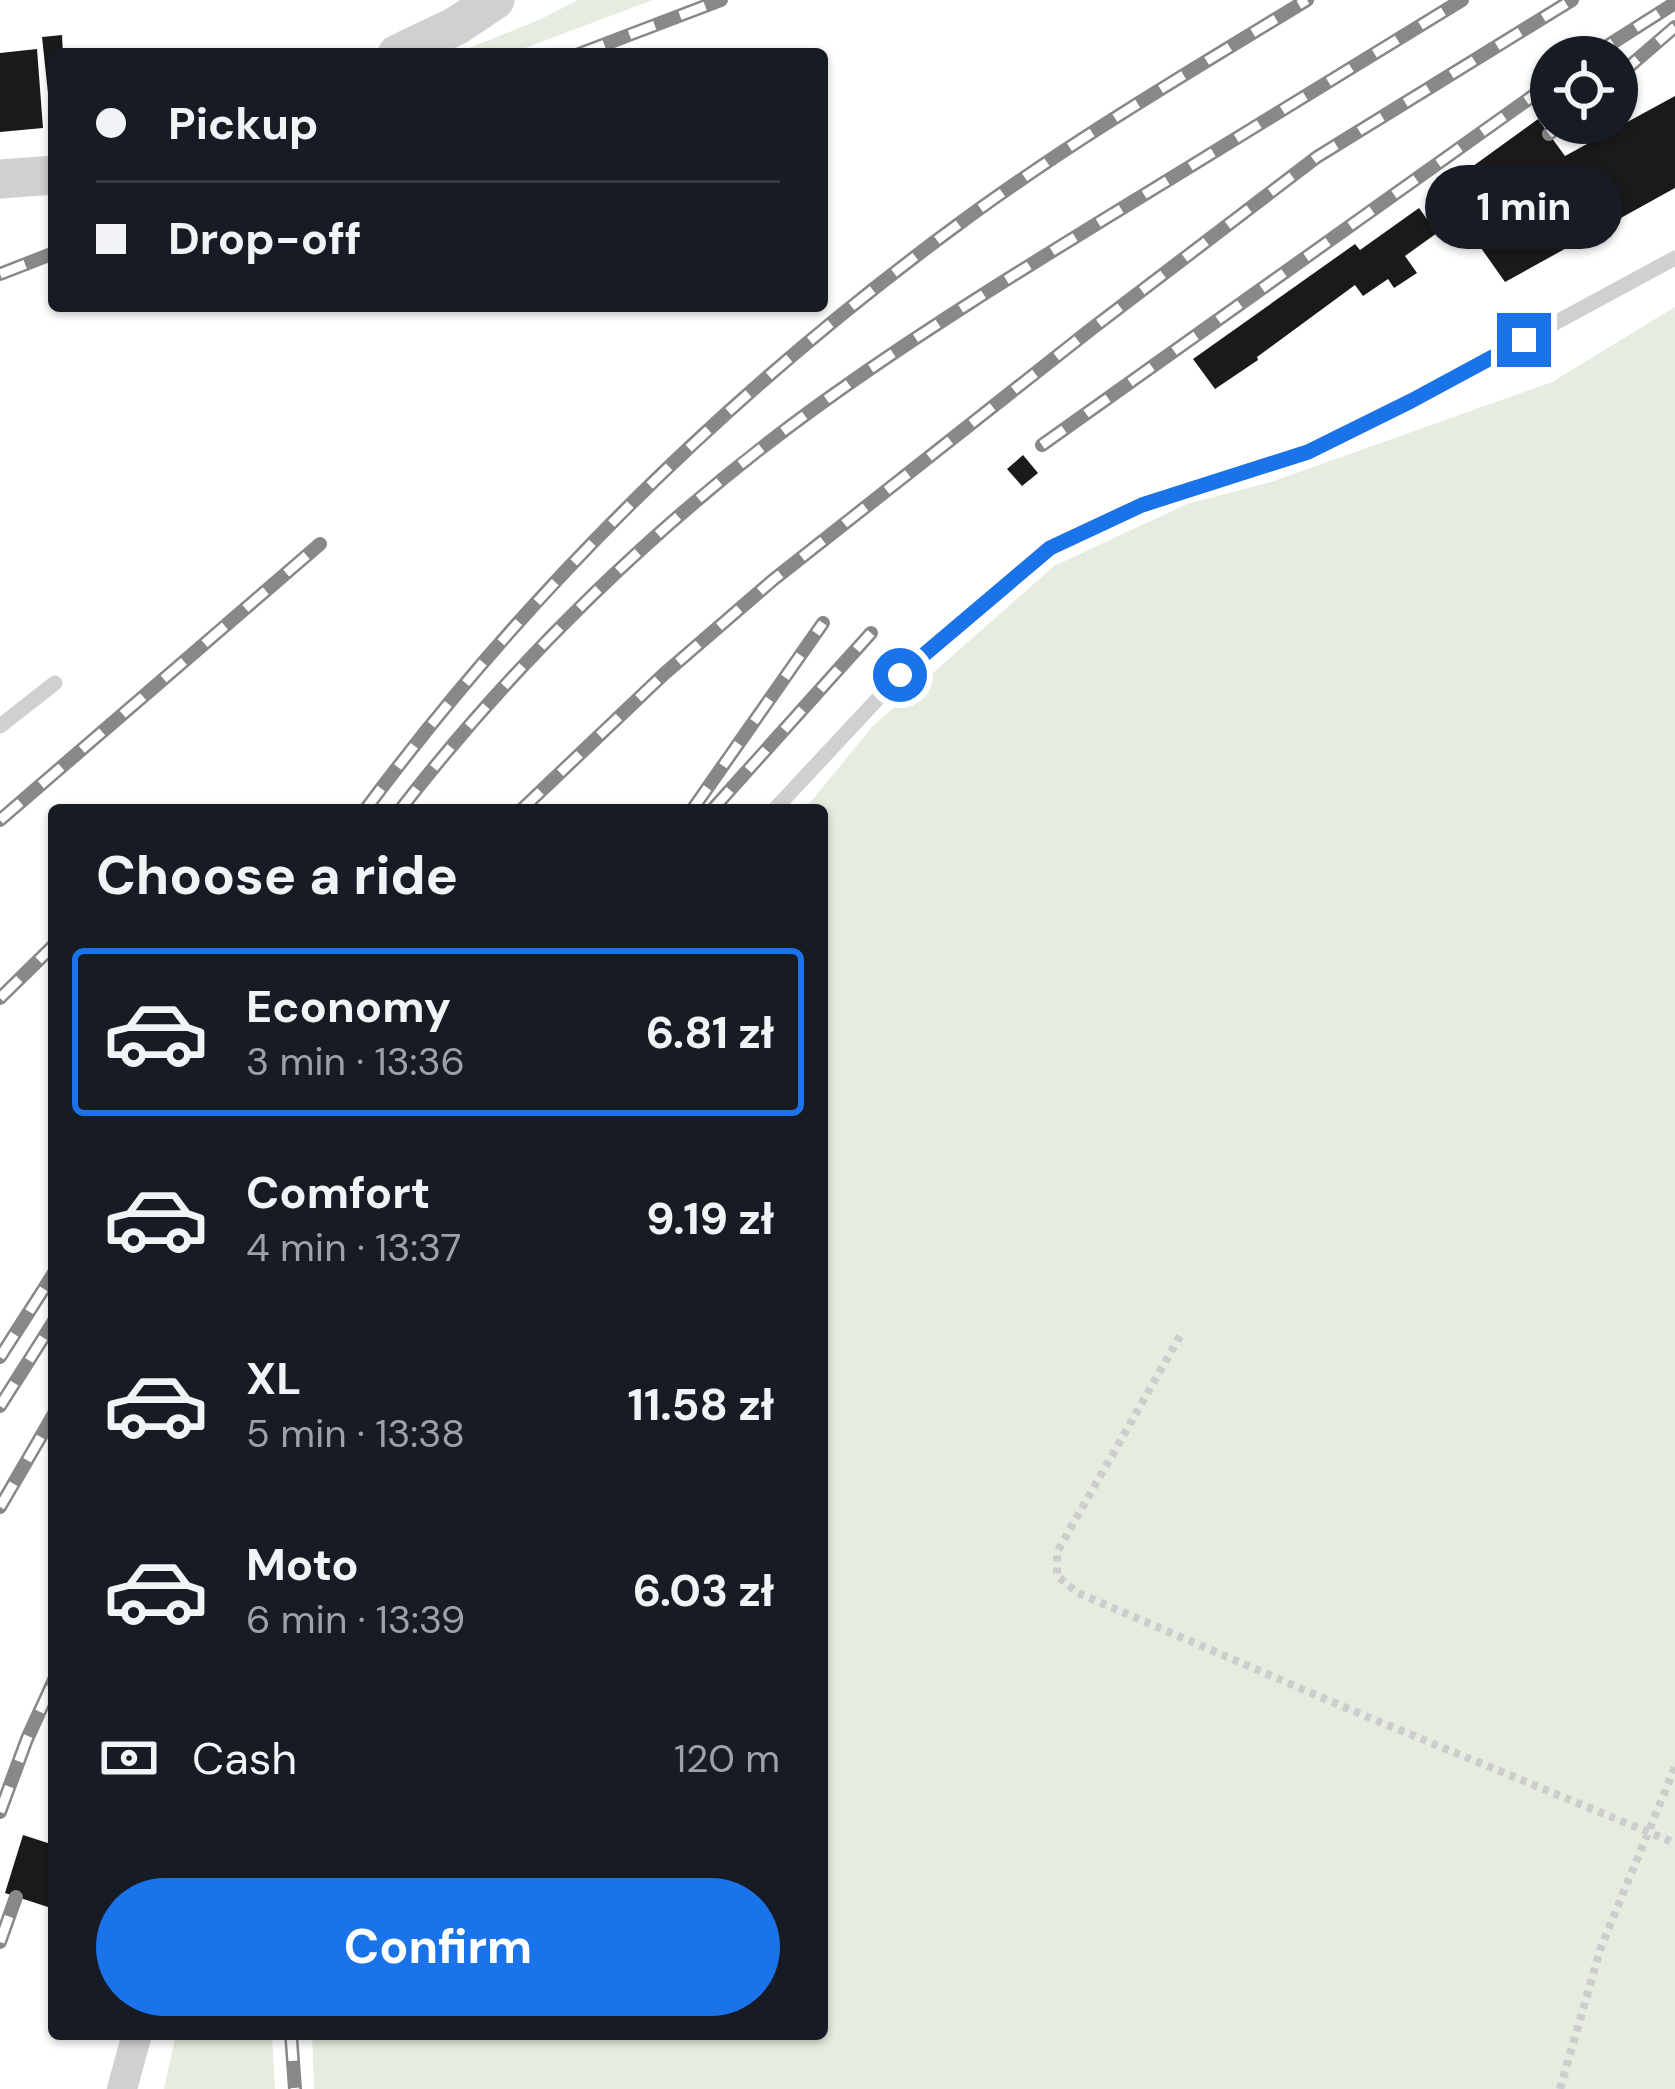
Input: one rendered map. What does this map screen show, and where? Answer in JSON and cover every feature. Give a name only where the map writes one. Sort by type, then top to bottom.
[{"type":"street","points":[[410,48],[495,0]]},
{"type":"street","points":[[0,179],[48,175]]},
{"type":"street","points":[[122,2089],[135,2040]]},
{"type":"lane","points":[[780,804],[900,675],[1050,548],[1142,505],[1308,452],[1675,258]]},
{"type":"lane","points":[[0,726],[55,683]]},
{"type":"path","points":[[1180,1336],[1057,1552],[1058,1576],[1078,1593],[1675,1843]]},
{"type":"path","points":[[1560,2089],[1601,1947],[1675,1767]]},
{"type":"shaded area","points":[[578,0],[653,0],[525,48],[470,48]]},
{"type":"shaded area","points":[[1675,307],[1675,2089],[314,2089],[312,2040],[828,2040],[828,804],[809,804],[873,726],[1054,566],[1187,504],[1271,482],[1552,382]]},
{"type":"shaded area","points":[[175,2040],[272,2040],[275,2089],[164,2089]]},
{"type":"building","points":[[62,35],[63,48],[48,48],[48,93],[42,37]]},
{"type":"building","points":[[37,49],[43,128],[0,132],[0,53]]},
{"type":"building","points":[[1675,96],[1675,188],[1505,282],[1440,190],[1530,125],[1530,144],[1556,144],[1565,156],[1587,144],[1638,144],[1638,116]]},
{"type":"building","points":[[1419,208],[1437,233],[1405,256],[1417,273],[1394,288],[1388,279],[1363,296],[1355,285],[1215,389],[1193,359],[1355,244],[1360,250]]},
{"type":"building","points":[[1023,455],[1038,473],[1022,486],[1007,469]]},
{"type":"building","points":[[23,1835],[48,1843],[48,1907],[5,1893]]},
{"type":"railway","points":[[595,48],[721,0]]},
{"type":"railway","points":[[370,804],[496,648],[566,571],[714,424],[792,356],[998,195],[1307,0]]},
{"type":"railway","points":[[405,804],[542,645],[647,544],[758,451],[971,302],[1462,0]]},
{"type":"railway","points":[[527,804],[664,674],[773,580],[1090,330],[1317,157],[1572,0]]},
{"type":"railway","points":[[1623,36],[1675,3]]},
{"type":"railway","points":[[1638,59],[1675,27]]},
{"type":"railway","points":[[1042,445],[1530,98]]},
{"type":"railway","points":[[0,274],[48,255]]},
{"type":"railway","points":[[0,820],[320,544]]},
{"type":"railway","points":[[696,804],[823,623]]},
{"type":"railway","points":[[717,804],[871,633]]},
{"type":"railway","points":[[0,998],[48,951]]},
{"type":"railway","points":[[0,1357],[48,1282]]},
{"type":"railway","points":[[0,1406],[48,1330]]},
{"type":"railway","points":[[0,1507],[48,1424]]},
{"type":"railway","points":[[0,1812],[48,1693]]},
{"type":"railway","points":[[0,1942],[16,1897]]},
{"type":"railway","points":[[291,2040],[295,2089]]},
{"type":"route","points":[[900,675],[1050,548],[1142,505],[1308,452],[1524,340]]}]
